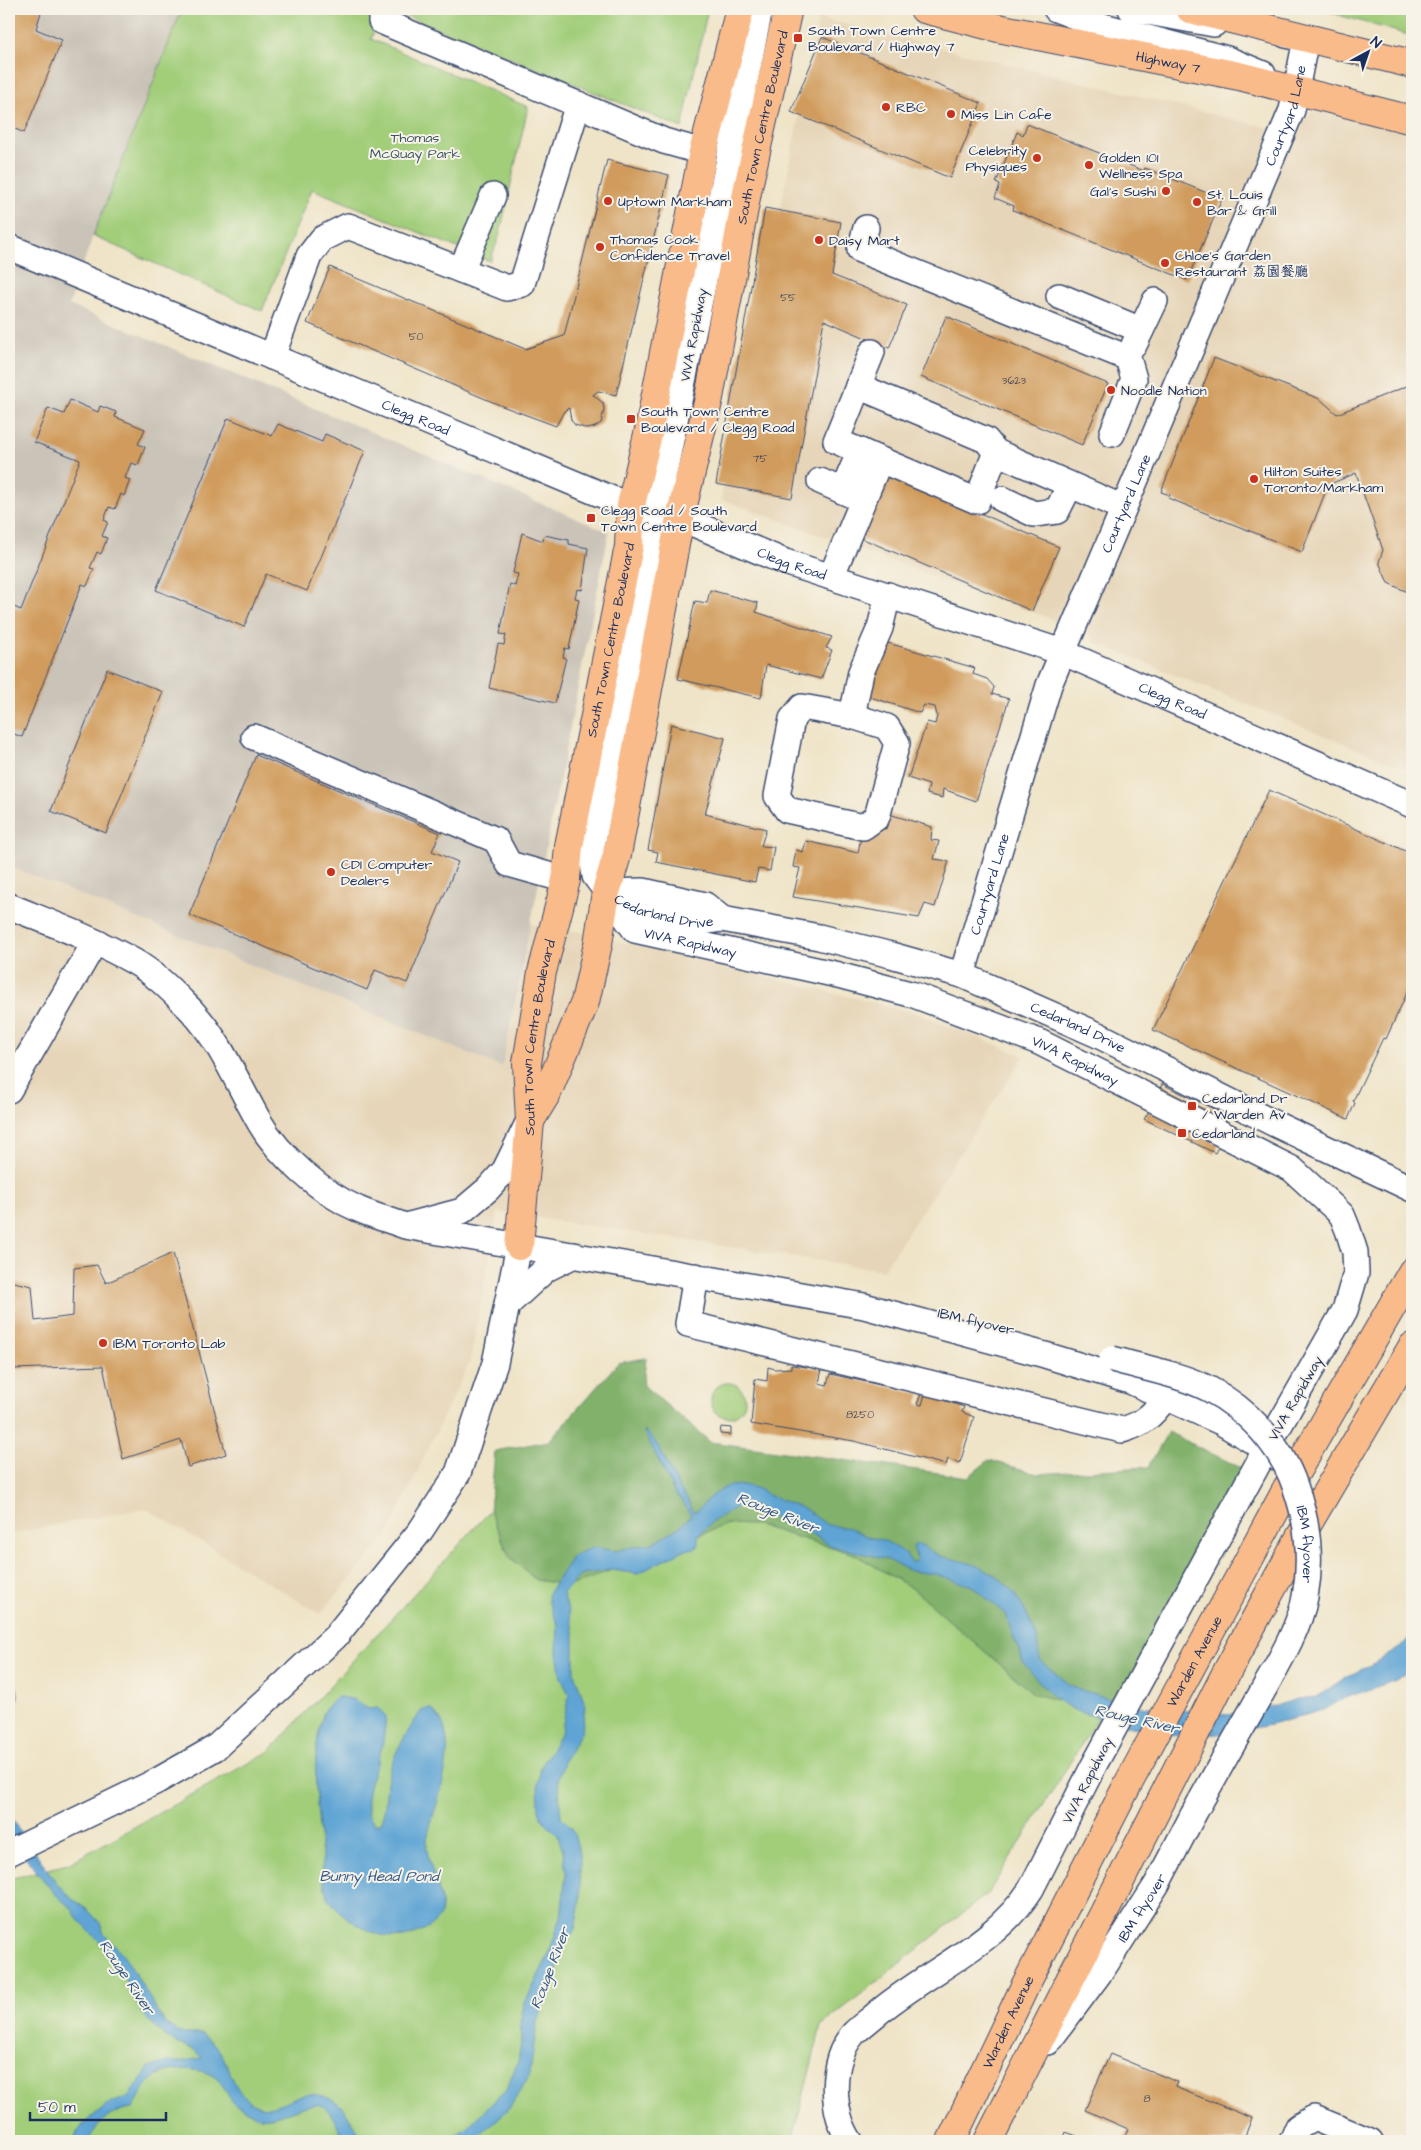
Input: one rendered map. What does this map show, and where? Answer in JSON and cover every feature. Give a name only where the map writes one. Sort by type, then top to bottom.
[{"type":"main road","name":"South Town Centre Boulevard","points":[[530,1121],[547,1093],[585,1002],[596,954],[606,892],[618,855],[656,512],[649,430],[703,152],[740,9]]},
{"type":"main road","name":"South Town Centre Boulevard","points":[[519,1246],[530,1121],[527,1063],[542,972],[566,880],[572,827],[629,546],[656,512],[709,398],[748,187],[788,9]]},
{"type":"main road","name":"Highway 7","points":[[924,9],[998,28],[1298,89],[1412,120]]},
{"type":"main road","points":[[1190,9],[1412,64]]},
{"type":"main road","name":"Cedarland Drive","points":[[566,880],[606,892]]},
{"type":"main road","points":[[534,1023],[552,1030],[573,1029]]},
{"type":"main road","name":"Warden Avenue","points":[[951,2141],[1025,1986],[1128,1784],[1296,1472],[1412,1272]]},
{"type":"main road","points":[[988,2141],[1224,1677],[1300,1537],[1412,1348]]},
{"type":"street","name":"VIVA Rapidway","points":[[656,512],[760,9]]},
{"type":"street","points":[[1056,9],[1096,24],[1227,59],[1298,89]]},
{"type":"street","points":[[1131,9],[1306,39]]},
{"type":"street","points":[[381,21],[664,141],[703,152]]},
{"type":"street","name":"Courtyard Lane","points":[[962,976],[1049,685],[1292,110],[1298,89],[1306,39]]},
{"type":"street","points":[[272,357],[309,256],[322,239],[348,226],[507,288],[522,284],[578,104]]},
{"type":"street","points":[[461,270],[493,196]]},
{"type":"street","points":[[866,228],[860,250],[1128,358]]},
{"type":"street","name":"Clegg Road","points":[[9,247],[594,492],[656,512],[785,562],[1062,652],[1412,805]]},
{"type":"street","points":[[1058,296],[1141,330]]},
{"type":"street","points":[[1112,434],[1134,379],[1128,358],[1155,301]]},
{"type":"street","points":[[872,352],[836,441],[977,500],[996,452]]},
{"type":"street","points":[[858,386],[986,440],[996,452],[1123,508]]},
{"type":"street","points":[[831,577],[853,495],[870,455]]},
{"type":"street","points":[[820,481],[853,495]]},
{"type":"street","points":[[1002,499],[1034,514],[1057,511],[1070,485]]},
{"type":"street","points":[[852,716],[861,672],[880,628],[888,595]]},
{"type":"street","points":[[802,707],[852,716],[887,728],[897,743],[877,817],[863,827],[787,810],[777,796],[792,719],[802,707]]},
{"type":"street","points":[[254,736],[496,840],[509,864],[566,880]]},
{"type":"street","name":"VIVA Rapidway","points":[[606,892],[635,930],[838,975],[914,995],[1039,1042],[1292,1169],[1342,1216],[1355,1252],[1356,1273],[1345,1310],[1266,1449],[1093,1767],[1031,1888],[1012,1916],[974,1946],[890,2002],[852,2035],[839,2060],[836,2080],[836,2106],[843,2130],[850,2141]]},
{"type":"street","name":"Cedarland Drive","points":[[606,892],[640,910],[696,924],[722,920],[819,937],[962,976],[1098,1035],[1412,1190]]},
{"type":"street","points":[[9,906],[95,942],[135,962],[162,983],[192,1012],[228,1060],[261,1125],[295,1166],[348,1204],[405,1226],[864,1306],[1045,1355],[1130,1381],[1220,1422],[1266,1449],[1296,1472]]},
{"type":"street","points":[[9,1090],[95,942]]},
{"type":"street","points":[[405,1226],[462,1211],[488,1189],[505,1170],[530,1121]]},
{"type":"street","points":[[9,1853],[157,1781],[215,1748],[335,1637],[421,1530],[458,1473],[495,1363],[519,1246]]},
{"type":"street","points":[[507,1305],[546,1269],[574,1255]]},
{"type":"street","points":[[696,1276],[688,1324],[1122,1430],[1140,1425],[1156,1411],[1165,1398]]},
{"type":"street","name":"IBM flyover","points":[[864,1306],[908,1306],[998,1325],[1178,1378],[1209,1390],[1243,1412],[1272,1442],[1290,1470],[1303,1506],[1310,1549],[1305,1598],[1292,1634],[1157,1884],[1104,1967],[1060,2025],[1009,2100]]},
{"type":"street","points":[[1292,2141],[1298,2127],[1314,2118],[1370,2141]]},
{"type":"shaded area","points":[[9,9],[182,9],[93,236],[69,305],[609,532],[502,1067],[9,866]]},
{"type":"shaded area","points":[[819,18],[1298,135],[1305,119],[1319,102],[1412,122],[1412,771],[1094,642],[1089,633],[721,499]]},
{"type":"shaded area","points":[[9,866],[502,1067],[531,924],[585,933],[913,1012],[1024,1056],[883,1270],[498,1212],[470,1361],[386,1537],[320,1614],[145,1508],[9,1534]]},
{"type":"green space","name":"Thomas McQuay Park","points":[[182,9],[383,9],[371,39],[528,107],[499,237],[490,261],[312,189],[262,311],[93,236]]},
{"type":"green space","points":[[389,9],[708,9],[682,128]]},
{"type":"green space","points":[[1318,9],[1412,9],[1412,36]]},
{"type":"green space","points":[[646,1358],[643,1385],[710,1442],[968,1477],[989,1460],[1037,1474],[1148,1467],[1168,1432],[1247,1471],[1134,1693],[1107,1704],[1071,1704],[1034,1694],[912,1588],[854,1554],[757,1525],[727,1524],[573,1585],[536,1580],[509,1556],[490,1511],[495,1451],[549,1441],[618,1363]]},
{"type":"green space","points":[[728,1383],[740,1388],[745,1400],[740,1412],[728,1417],[716,1412],[711,1400],[716,1388]]},
{"type":"green space","points":[[490,1511],[509,1556],[536,1580],[573,1585],[727,1524],[757,1525],[854,1554],[912,1588],[1034,1694],[1107,1704],[988,1893],[821,2026],[792,2141],[9,2141],[9,1879],[68,1864],[270,1751]]},
{"type":"water","name":"Rouge River","points":[[644,1431],[654,1440],[680,1490],[690,1503],[693,1512],[727,1486],[744,1485],[759,1489],[770,1496],[805,1509],[827,1525],[850,1528],[866,1536],[887,1542],[905,1553],[912,1563],[917,1560],[913,1546],[918,1544],[938,1555],[982,1568],[1001,1580],[1022,1605],[1037,1638],[1041,1661],[1068,1684],[1078,1689],[1130,1705],[1228,1715],[1278,1705],[1297,1699],[1317,1697],[1346,1677],[1375,1663],[1401,1647],[1412,1634],[1412,1666],[1399,1679],[1342,1699],[1326,1709],[1271,1725],[1217,1734],[1164,1736],[1076,1711],[1060,1702],[1042,1686],[1023,1662],[1005,1614],[972,1586],[935,1574],[910,1571],[886,1559],[832,1546],[817,1537],[779,1522],[756,1506],[741,1504],[713,1521],[698,1536],[698,1547],[682,1551],[637,1574],[613,1570],[582,1574],[563,1593],[574,1631],[574,1672],[585,1704],[582,1731],[565,1759],[558,1780],[561,1817],[572,1828],[580,1854],[580,1902],[575,1929],[561,1953],[556,1975],[537,2022],[530,2074],[509,2109],[472,2141],[443,2141],[464,2130],[505,2091],[518,2062],[522,2036],[520,2023],[524,2005],[548,1956],[561,1917],[566,1873],[563,1851],[557,1834],[542,1819],[539,1810],[538,1784],[541,1767],[561,1733],[569,1694],[561,1678],[557,1653],[558,1625],[549,1603],[548,1594],[573,1556],[592,1547],[614,1551],[653,1543],[679,1527],[691,1516],[683,1502],[675,1494]]},
{"type":"water","points":[[9,1675],[17,1690],[18,1699],[9,1713]]},
{"type":"water","name":"Bunny Head Pond","points":[[339,1697],[353,1699],[368,1709],[378,1708],[386,1716],[382,1747],[367,1796],[369,1815],[374,1824],[380,1823],[382,1817],[388,1777],[393,1759],[421,1711],[431,1708],[444,1727],[447,1739],[446,1766],[428,1834],[427,1845],[428,1855],[440,1895],[440,1914],[432,1925],[411,1935],[388,1937],[362,1927],[339,1911],[331,1902],[326,1892],[317,1803],[316,1760],[319,1731],[323,1716],[331,1702]]},
{"type":"water","name":"Rouge River","points":[[9,1815],[56,1882],[72,1899],[85,1907],[100,1923],[104,1934],[125,1957],[165,2023],[183,2034],[203,2034],[219,2050],[236,2086],[246,2098],[253,2103],[270,2107],[302,2095],[311,2094],[331,2099],[343,2108],[365,2141],[344,2141],[330,2113],[323,2106],[310,2105],[277,2116],[255,2116],[235,2104],[217,2079],[204,2072],[186,2069],[169,2071],[155,2077],[146,2087],[133,2108],[113,2114],[102,2122],[89,2139],[73,2141],[82,2126],[106,2105],[128,2097],[149,2068],[166,2062],[202,2058],[193,2049],[178,2044],[163,2035],[142,2014],[122,1973],[99,1941],[79,1921],[72,1909],[56,1895],[9,1838]]},
{"type":"building","points":[[9,9],[42,9],[36,29],[62,40],[24,133],[9,126]]},
{"type":"building","name":"RBC","points":[[822,37],[981,103],[950,178],[791,112]]},
{"type":"building","points":[[1027,124],[1144,171],[1145,168],[1222,199],[1187,280],[1013,210],[1014,206],[995,198],[1000,185],[996,183],[1017,132],[1023,135]]},
{"type":"building","points":[[607,160],[669,175],[616,395],[598,391],[593,395],[603,403],[604,410],[601,423],[595,427],[588,429],[575,425],[571,420],[569,408],[564,411],[556,426],[502,406],[307,323],[330,267],[525,349],[564,336]]},
{"type":"building","points":[[765,208],[841,222],[832,275],[907,305],[889,348],[824,320],[792,498],[716,484]]},
{"type":"building","points":[[946,316],[1108,384],[1082,445],[921,377]]},
{"type":"building","name":"Hilton Suites Toronto/Markham","points":[[1214,358],[1320,399],[1337,414],[1412,384],[1412,594],[1388,583],[1379,562],[1383,550],[1356,473],[1328,485],[1302,552],[1168,498],[1170,495],[1161,492]]},
{"type":"building","points":[[70,400],[98,412],[100,406],[116,412],[115,417],[145,429],[138,444],[145,447],[138,465],[131,463],[125,478],[130,480],[124,496],[121,494],[115,509],[109,507],[104,520],[108,522],[102,536],[107,538],[101,554],[97,552],[90,568],[94,569],[87,586],[82,584],[22,737],[9,732],[9,605],[21,610],[80,460],[34,442],[48,408],[64,414]]},
{"type":"building","points":[[228,418],[272,436],[278,424],[322,442],[325,434],[365,451],[307,591],[266,574],[244,627],[156,590]]},
{"type":"building","points":[[884,472],[1059,547],[1032,611],[856,536]]},
{"type":"building","points":[[522,533],[543,541],[544,535],[569,540],[569,544],[588,548],[582,590],[577,589],[575,598],[579,599],[569,649],[565,648],[563,657],[566,658],[555,703],[489,688],[498,644],[504,645],[506,635],[500,634],[510,584],[515,586],[518,574],[513,573]]},
{"type":"building","points":[[710,590],[758,603],[756,612],[832,637],[826,648],[832,650],[821,679],[766,665],[761,698],[678,679],[695,601],[707,603]]},
{"type":"building","points":[[881,641],[975,668],[973,674],[987,679],[994,687],[992,694],[1009,699],[976,801],[943,789],[942,798],[927,794],[929,785],[908,778],[927,722],[935,724],[937,716],[935,707],[924,705],[920,713],[864,695]]},
{"type":"building","points":[[107,669],[163,692],[106,833],[51,811]]},
{"type":"building","points":[[671,724],[725,738],[705,814],[766,829],[761,846],[774,847],[770,871],[758,869],[755,882],[656,862],[658,852],[648,850]]},
{"type":"building","name":"CDI Computer Dealers","points":[[256,755],[440,833],[432,851],[458,862],[407,983],[375,970],[367,990],[189,915]]},
{"type":"building","points":[[1269,790],[1412,854],[1412,982],[1386,1039],[1383,1038],[1353,1101],[1355,1103],[1348,1119],[1153,1030]]},
{"type":"building","points":[[889,814],[932,827],[931,840],[939,841],[934,859],[949,861],[935,907],[925,904],[919,918],[793,897],[800,868],[793,867],[796,850],[803,852],[806,841],[858,853],[861,836],[870,827],[886,829]]},
{"type":"building","name":"Cedarland Dr / Warden Av","points":[[1162,1084],[1228,1116],[1223,1128],[1157,1096]]},
{"type":"building","name":"Cedarland Dr / Warden Av","points":[[1149,1111],[1219,1145],[1215,1153],[1144,1119]]},
{"type":"building","name":"IBM Toronto Lab","points":[[173,1253],[226,1454],[188,1467],[181,1440],[123,1459],[103,1366],[12,1369],[9,1379],[9,1281],[32,1286],[35,1321],[73,1316],[74,1268],[97,1265],[106,1283]]},
{"type":"building","points":[[791,1365],[822,1369],[819,1383],[827,1385],[830,1374],[921,1394],[917,1404],[922,1405],[925,1394],[964,1407],[962,1412],[974,1417],[960,1463],[948,1459],[946,1465],[854,1441],[751,1424],[755,1379],[767,1381],[768,1367],[775,1369],[791,1368]]},
{"type":"building","points":[[721,1427],[731,1428],[731,1435],[720,1434]]},
{"type":"building","points":[[1110,2054],[1177,2082],[1175,2087],[1252,2118],[1243,2141],[1123,2141],[1128,2129],[1085,2110]]},
{"type":"building","points":[[1066,2132],[1090,2141],[1063,2141]]},
{"type":"place","name":"South Town Centre Boulevard / Highway 7","points":[[798,38]]},
{"type":"place","name":"RBC","points":[[886,107]]},
{"type":"place","name":"Miss Lin Cafe","points":[[951,114]]},
{"type":"place","name":"Celebrity Physiques","points":[[1037,158]]},
{"type":"place","name":"Golden 101 Wellness Spa","points":[[1089,165]]},
{"type":"place","name":"Gal's Sushi","points":[[1166,191]]},
{"type":"place","name":"Uptown Markham","points":[[608,201]]},
{"type":"place","name":"St. Louis Bar & Grill","points":[[1197,202]]},
{"type":"place","name":"Daisy Mart","points":[[819,240]]},
{"type":"place","name":"Thomas Cook Confidence Travel","points":[[600,247]]},
{"type":"place","name":"Chloe’s Garden Restaurant 荔園餐廳","points":[[1165,263]]},
{"type":"place","name":"Noodle Nation","points":[[1111,390]]},
{"type":"place","name":"South Town Centre Boulevard / Clegg Road","points":[[631,419]]},
{"type":"place","name":"Hilton Suites Toronto/Markham","points":[[1254,479]]},
{"type":"place","name":"Clegg Road / South Town Centre Boulevard","points":[[591,518]]},
{"type":"place","name":"CDI Computer Dealers","points":[[331,872]]},
{"type":"place","name":"Cedarland Dr / Warden Av","points":[[1192,1106]]},
{"type":"place","name":"Cedarland","points":[[1182,1133]]},
{"type":"place","name":"IBM Toronto Lab","points":[[103,1343]]}]
